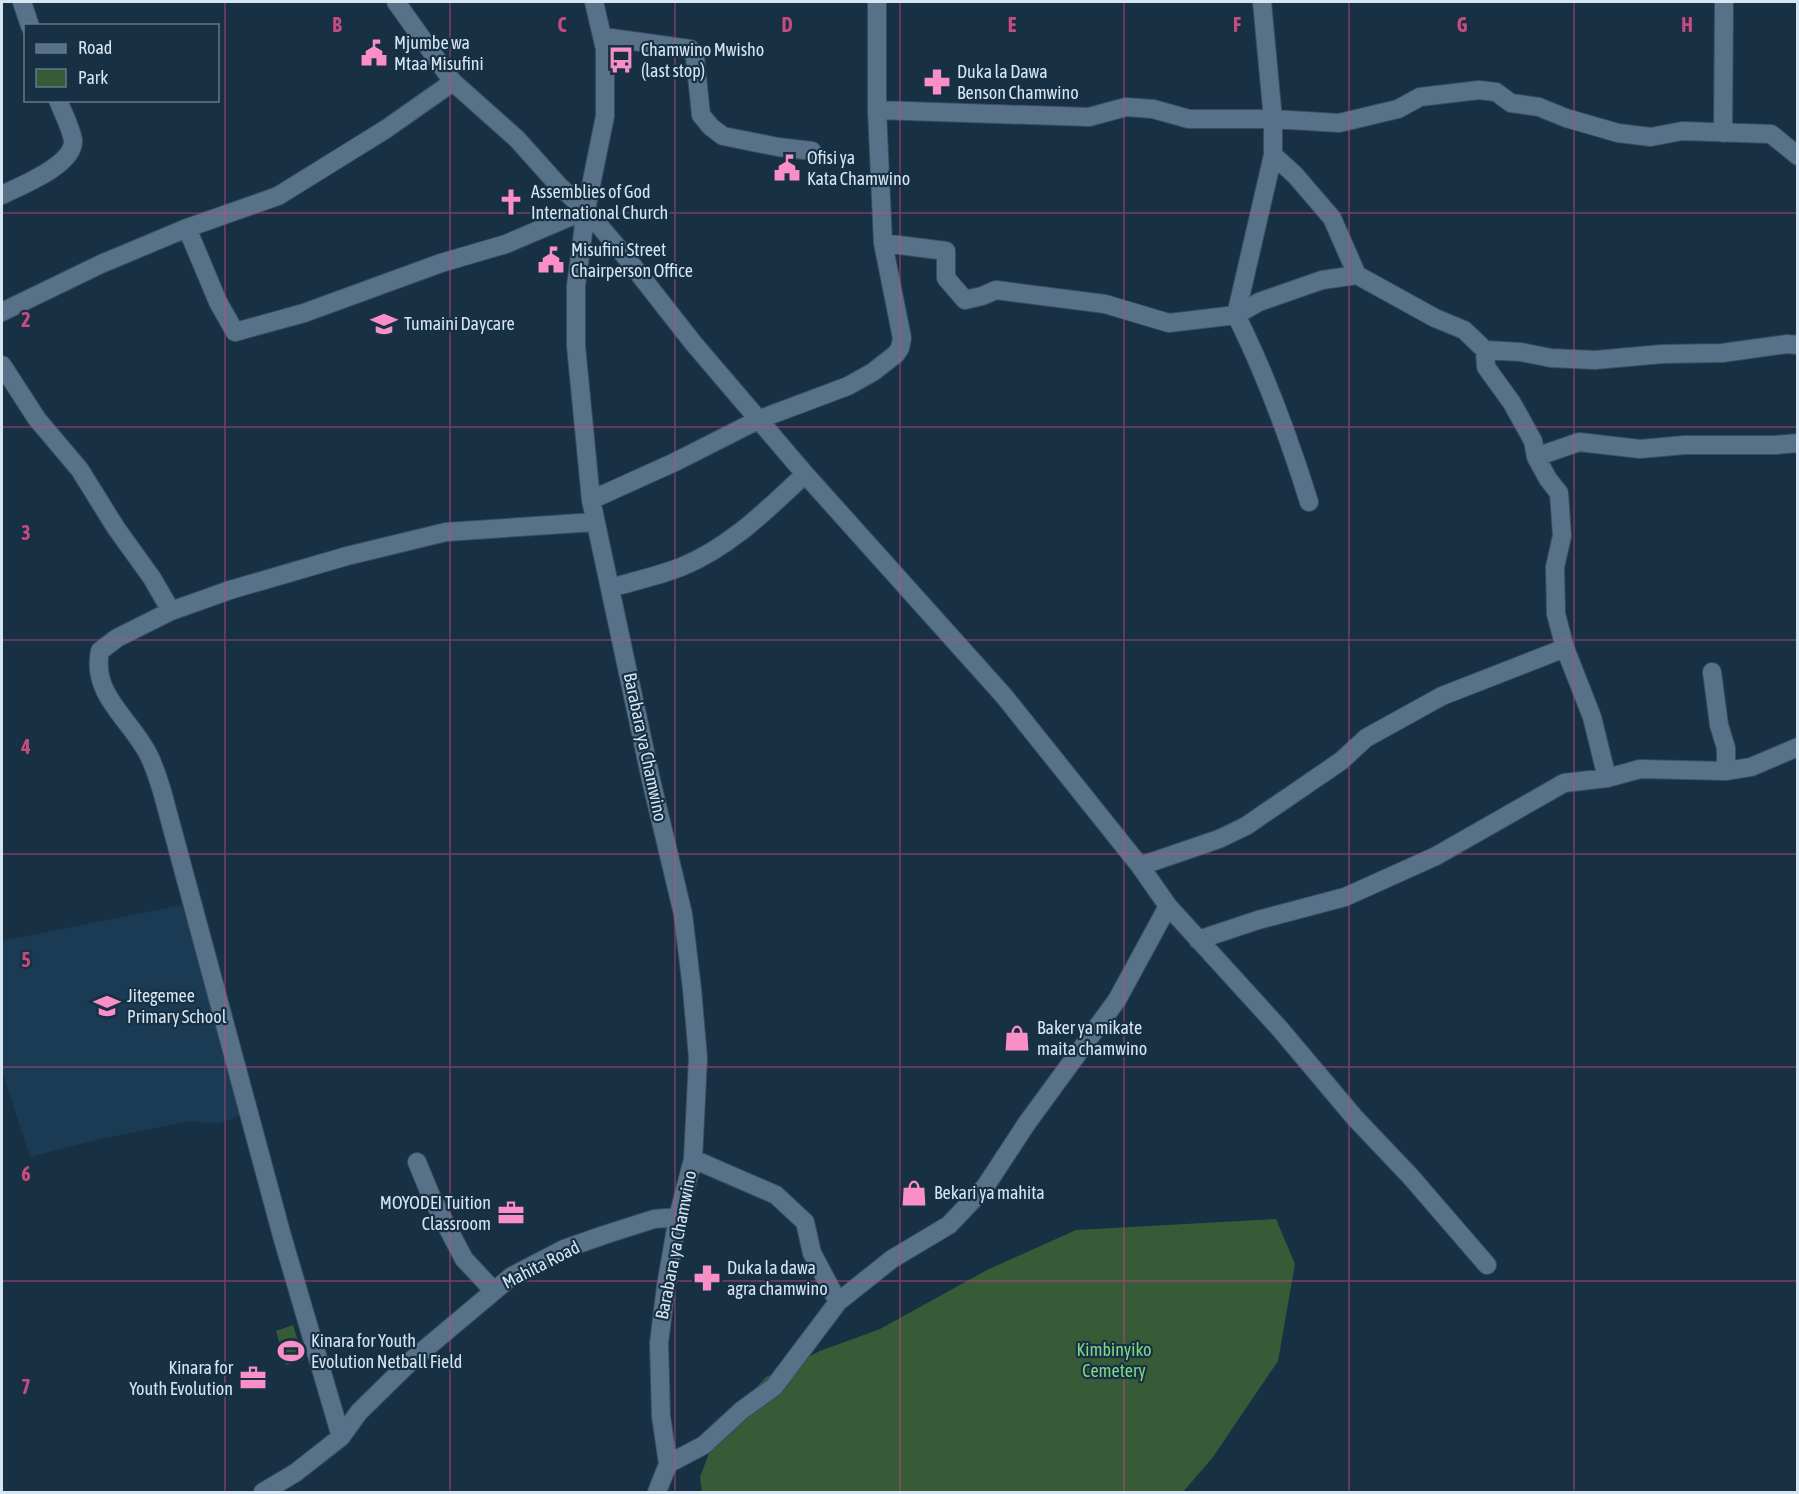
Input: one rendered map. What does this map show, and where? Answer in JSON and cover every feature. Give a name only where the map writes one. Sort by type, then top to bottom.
[{"type":"street","points":[[22,2],[29,24]]},
{"type":"street","points":[[396,2],[453,82],[517,139],[560,187],[586,210],[694,344],[805,474],[1004,696],[1140,866],[1168,906],[1280,1029],[1355,1118],[1411,1177],[1487,1265]]},
{"type":"street","name":"Barabara ya Chamwino","points":[[594,2],[604,37],[605,116],[586,210],[576,286],[576,346],[591,500],[651,780],[683,914],[698,1058],[693,1159],[678,1217],[659,1343],[661,1416],[668,1464],[657,1492]]},
{"type":"street","points":[[591,500],[675,462],[760,419],[848,386],[873,372],[896,354],[900,348],[902,338],[883,243],[877,110],[877,2]]},
{"type":"street","points":[[1262,2],[1273,119],[1273,155],[1236,315],[1256,356],[1288,437],[1309,502]]},
{"type":"street","points":[[1723,133],[1724,2]]},
{"type":"street","points":[[604,37],[690,49],[695,57],[701,115],[711,127],[723,136],[812,151]]},
{"type":"street","points":[[2,312],[101,264],[187,228],[278,196],[386,129],[453,82]]},
{"type":"street","points":[[877,110],[1089,117],[1126,107],[1153,109],[1189,119],[1273,119],[1339,123],[1398,109],[1420,97],[1479,90],[1496,92],[1511,102],[1539,107],[1566,118],[1618,133],[1651,137],[1682,131],[1770,134],[1797,156]]},
{"type":"street","points":[[2,195],[52,169],[68,157],[73,142],[59,102]]},
{"type":"street","points":[[1273,155],[1295,175],[1332,218],[1357,275]]},
{"type":"street","points":[[187,228],[218,302],[235,332],[303,313],[441,263],[506,244],[586,210]]},
{"type":"street","points":[[883,243],[946,251],[946,278],[965,300],[996,290],[1104,304],[1169,323],[1236,315],[1259,302],[1322,280],[1357,275],[1435,318],[1464,330],[1485,350],[1521,352],[1551,358],[1595,360],[1662,354],[1722,353],[1787,344],[1797,345]]},
{"type":"street","points":[[1485,350],[1486,367],[1512,403],[1533,441],[1536,457],[1559,493],[1562,536],[1555,567],[1556,614],[1565,648],[1592,717],[1607,778]]},
{"type":"street","points":[[2,364],[37,419],[80,470],[152,578],[171,611]]},
{"type":"street","points":[[1536,457],[1579,442],[1640,449],[1685,445],[1797,443]]},
{"type":"street","points":[[610,588],[680,567],[709,554],[759,518],[805,474]]},
{"type":"street","points":[[341,1437],[282,1236],[162,791],[148,753],[108,697],[98,673],[100,651],[117,638],[171,611],[230,590],[336,560],[446,532],[596,522]]},
{"type":"street","points":[[1140,866],[1246,826],[1341,761],[1366,738],[1442,696],[1565,648]]},
{"type":"street","points":[[1712,672],[1719,725],[1726,748],[1726,771]]},
{"type":"street","points":[[1198,940],[1258,920],[1345,897],[1436,856],[1564,783],[1607,778],[1640,770],[1726,771],[1750,767],[1797,747]]},
{"type":"street","points":[[668,1464],[704,1445],[742,1410],[774,1387],[838,1302],[892,1259],[949,1224],[986,1187],[1027,1124],[1117,1000],[1168,906]]},
{"type":"street","points":[[693,1159],[776,1195],[805,1222],[812,1253],[838,1302]]},
{"type":"street","points":[[417,1162],[431,1196],[464,1259],[493,1290]]},
{"type":"street","name":"Mahita Road","points":[[263,1492],[295,1473],[341,1437],[359,1412],[412,1360],[512,1276],[564,1250],[654,1219],[678,1217]]},
{"type":"shaded area","name":"Jitegemee Primary School","points":[[182,905],[246,1113],[219,1124],[190,1121],[97,1140],[30,1157],[2,1071],[2,941]]},
{"type":"green space","name":"Kimbinyiko Cemetery","points":[[1276,1219],[1295,1264],[1278,1361],[1213,1457],[1183,1492],[702,1492],[700,1477],[719,1427],[766,1377],[820,1351],[880,1329],[987,1270],[1076,1230]]},
{"type":"green space","name":"Kinara for Youth Evolution Netball Field","points":[[293,1325],[304,1360],[286,1365],[276,1331]]},
{"type":"place","name":"Mjumbe wa Mtaa Misufini","points":[[374,53]]},
{"type":"place","name":"Chamwino Mwisho (last stop)","points":[[621,60]]},
{"type":"place","name":"Duka la Dawa Benson Chamwino","points":[[937,82]]},
{"type":"place","name":"Ofisi ya Kata Chamwino","points":[[787,168]]},
{"type":"place","name":"Assemblies of God International Church","points":[[511,202]]},
{"type":"place","name":"Misufini Street Chairperson Office","points":[[551,260]]},
{"type":"place","name":"Tumaini Daycare","points":[[384,324]]},
{"type":"place","name":"Jitegemee Primary School","points":[[107,1006]]},
{"type":"place","name":"Baker ya mikate maita chamwino","points":[[1017,1038]]},
{"type":"place","name":"Bekari ya mahita","points":[[914,1193]]},
{"type":"place","name":"MOYODEI Tuition Classroom","points":[[511,1213]]},
{"type":"place","name":"Duka la dawa agra chamwino","points":[[707,1278]]},
{"type":"place","name":"Kinara for Youth Evolution Netball Field","points":[[291,1351]]},
{"type":"place","name":"Kinara for Youth Evolution","points":[[253,1378]]}]
